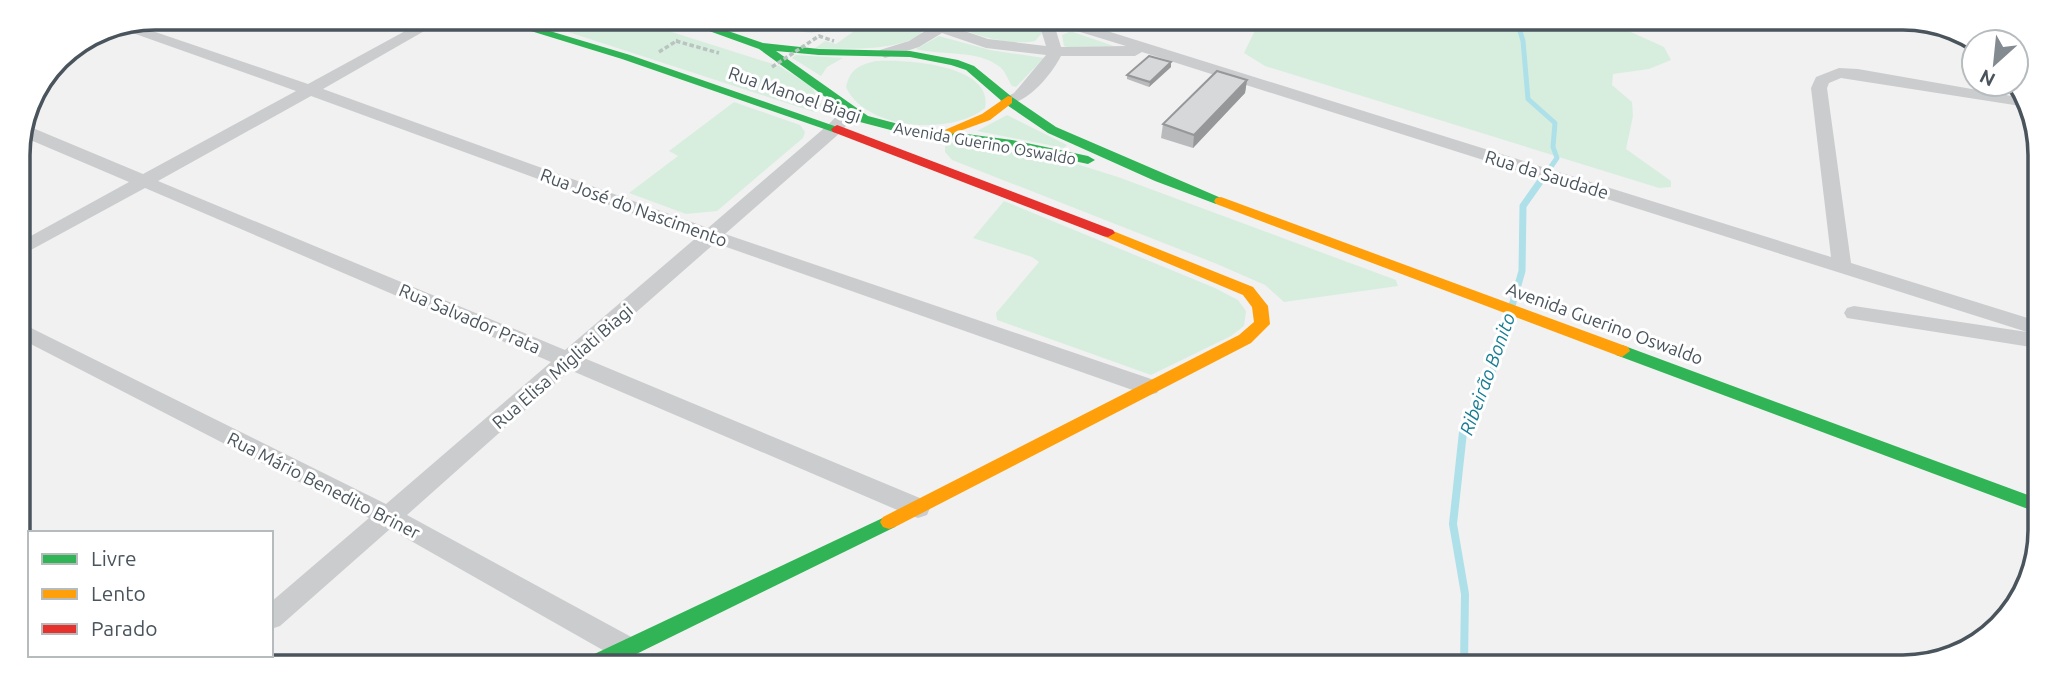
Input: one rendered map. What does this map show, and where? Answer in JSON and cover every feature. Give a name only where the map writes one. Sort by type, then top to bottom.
[{"type":"main road","name":"Rua Manoel Biagi","points":[[534,30],[644,62],[937,165],[1072,217],[1248,291],[1257,299],[1262,324],[1244,339],[1149,387]]},
{"type":"main road","points":[[715,30],[761,46]]},
{"type":"main road","name":"Avenida Guerino Oswaldo","points":[[761,46],[819,52],[885,53],[936,58],[962,65],[980,75],[1008,100],[1052,130],[1160,178],[2028,502]]},
{"type":"main road","name":"Avenida Guerino Oswaldo","points":[[761,46],[831,80],[850,111],[885,126],[1064,154],[1160,178]]},
{"type":"main road","points":[[831,80],[854,59],[885,53]]},
{"type":"main road","points":[[937,165],[936,146],[942,133],[986,117],[1008,100]]},
{"type":"main road","points":[[612,655],[918,508],[1149,387]]},
{"type":"street","points":[[30,243],[418,30]]},
{"type":"street","points":[[885,53],[907,48],[931,30]]},
{"type":"street","points":[[949,30],[957,36],[998,47],[1055,51],[1158,51]]},
{"type":"street","points":[[1008,100],[1020,96],[1053,58],[1055,51],[1048,30]]},
{"type":"street","name":"Rua da Saudade","points":[[1090,30],[2028,325]]},
{"type":"street","name":"Rua José do Nascimento","points":[[140,31],[710,235],[1149,387]]},
{"type":"street","points":[[1842,266],[1819,88],[1822,80],[1839,73],[1858,74],[2016,101]]},
{"type":"street","name":"Rua Elisa Migliati Biagi","points":[[273,616],[835,128],[850,111]]},
{"type":"street","name":"Rua Salvador Prata","points":[[32,134],[918,508]]},
{"type":"street","points":[[1854,313],[2028,340]]},
{"type":"street","name":"Rua Mário Benedito Briner","points":[[30,335],[388,516],[625,648]]},
{"type":"path","points":[[644,62],[693,30]]},
{"type":"path","points":[[772,67],[819,36],[834,41]]},
{"type":"green space","points":[[562,30],[666,30],[779,66],[811,86],[823,107],[814,112]]},
{"type":"green space","points":[[856,30],[922,30],[920,36],[894,45],[814,49],[825,41],[836,44]]},
{"type":"green space","points":[[1255,30],[1627,30],[1664,47],[1671,60],[1649,69],[1613,74],[1612,85],[1632,102],[1633,116],[1626,149],[1671,181],[1671,187],[1659,188],[1265,66],[1244,53]]},
{"type":"green space","points":[[966,31],[1043,32],[1035,41],[1015,42]]},
{"type":"green space","points":[[1069,32],[1114,46],[1067,47],[1064,46],[1062,35]]},
{"type":"green space","points":[[939,36],[990,50],[1044,58],[1016,87],[1012,86],[1002,69],[991,61],[970,55],[916,49]]},
{"type":"green space","points":[[796,55],[843,58],[827,67],[821,76],[792,58]]},
{"type":"green space","points":[[876,61],[925,63],[962,73],[976,82],[984,93],[985,108],[952,123],[910,124],[889,120],[856,101],[846,87],[856,69]]},
{"type":"green space","points":[[734,102],[800,125],[805,132],[803,138],[717,211],[686,214],[629,193],[678,156],[669,151]]},
{"type":"green space","points":[[1007,115],[1067,145],[1064,148],[977,131]]},
{"type":"green space","points":[[950,142],[1067,161],[1118,177],[1396,280],[1398,286],[1284,302],[1265,285],[1217,264],[952,160],[945,152],[945,146]]},
{"type":"green space","points":[[1004,201],[1215,288],[1238,300],[1246,311],[1244,326],[1231,336],[1151,375],[997,320],[996,313],[1039,262],[1032,257],[973,238]]},
{"type":"building","points":[[1149,56],[1171,62],[1150,82],[1127,75]]},
{"type":"building","points":[[1217,71],[1247,80],[1194,135],[1163,124]]},
{"type":"waterway","name":"Ribeirão Bonito","points":[[1520,30],[1528,99],[1555,123],[1553,147],[1557,158],[1541,181]]},
{"type":"waterway","name":"Ribeirão Bonito","points":[[1476,406],[1495,365],[1522,271],[1523,206],[1542,179]]},
{"type":"waterway","name":"Ribeirão Bonito","points":[[1464,655],[1465,594],[1453,524],[1463,432],[1476,404]]},
{"type":"traffic: fast","points":[[534,30],[626,57],[837,129]]},
{"type":"traffic: fast","points":[[714,30],[761,46],[819,52],[910,54],[954,62],[970,68],[1008,100],[1052,130],[1160,178],[1221,201]]},
{"type":"traffic: fast","points":[[764,48],[864,119],[906,130],[1012,144],[1088,160]]},
{"type":"traffic: fast","points":[[1622,351],[2028,502]]},
{"type":"traffic: fast","points":[[614,655],[889,522]]},
{"type":"traffic: slow","points":[[946,132],[986,117],[1008,100]]},
{"type":"traffic: slow","points":[[1221,201],[1622,351]]},
{"type":"traffic: slow","points":[[889,522],[1245,339],[1262,324],[1260,306],[1248,291],[1108,233]]},
{"type":"traffic: jam","points":[[837,129],[1108,233]]}]
